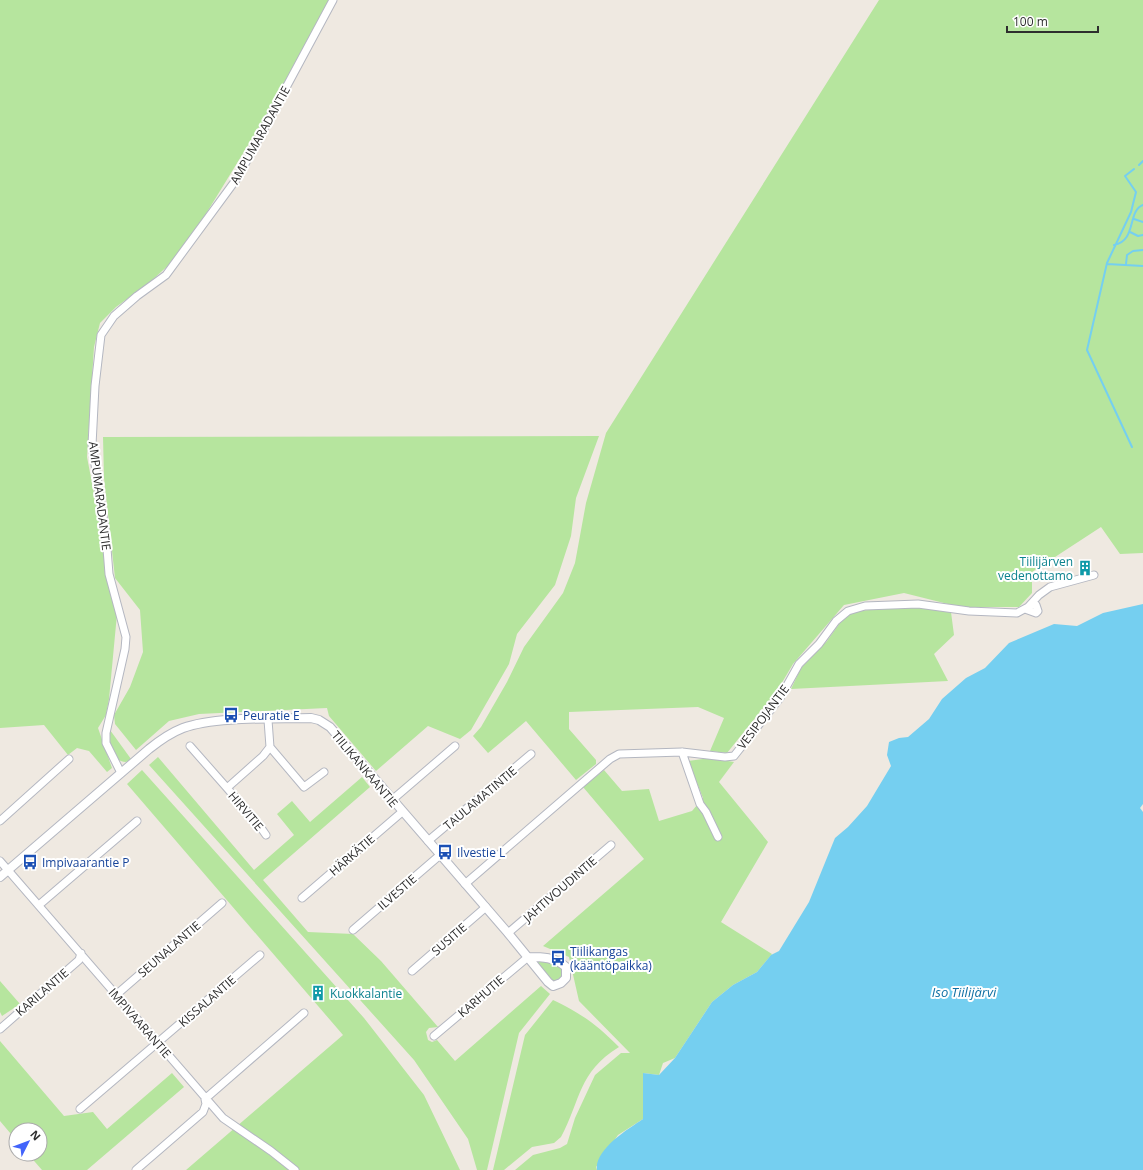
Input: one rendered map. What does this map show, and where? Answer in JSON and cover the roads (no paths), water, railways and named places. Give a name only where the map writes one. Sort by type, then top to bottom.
[{"type":"street","name":"AMPUMARADANTIE","points":[[121,773],[106,743],[106,733],[125,649],[126,637],[109,574],[106,536],[92,445],[95,386],[101,335],[114,316],[137,296],[166,275],[238,177],[333,0]]},
{"type":"street","name":"VESIPOJANTIE","points":[[465,884],[610,759],[619,754],[682,752],[724,757],[734,756],[780,698],[799,664],[819,644],[842,615],[854,608],[871,605],[918,604],[981,612],[1017,613],[1028,606],[1050,587],[1094,575]]},
{"type":"street","name":"TIILIKANKAANTIE","points":[[0,876],[158,741],[184,728],[208,723],[311,718],[319,720],[330,727],[402,812],[486,907],[548,982],[553,986],[566,978],[566,967],[560,962],[549,958],[528,957]]},
{"type":"street","points":[[268,720],[270,747],[304,787],[324,772]]},
{"type":"street","name":"HIRVITIE","points":[[190,746],[266,835]]},
{"type":"street","points":[[392,800],[455,746]]},
{"type":"street","name":"HIRVITIE","points":[[227,788],[263,756],[270,747]]},
{"type":"street","points":[[682,752],[700,804],[706,812],[718,837]]},
{"type":"street","name":"TAULAMATINTIE","points":[[428,841],[531,754]]},
{"type":"street","points":[[0,821],[69,759]]},
{"type":"street","name":"HÄRKÄTIE","points":[[302,898],[402,812]]},
{"type":"street","points":[[40,905],[137,821]]},
{"type":"street","name":"JAHTIVOUDINTIE","points":[[508,934],[611,845]]},
{"type":"street","name":"ILVESTIE","points":[[353,930],[440,855]]},
{"type":"street","name":"IMPIVAARANTIE","points":[[0,861],[40,905],[156,1045],[205,1099],[231,1125],[295,1170]]},
{"type":"street","name":"SEUNALANTIE","points":[[116,995],[222,903]]},
{"type":"street","name":"SUSITIE","points":[[412,971],[486,907]]},
{"type":"street","name":"KARILANTIE","points":[[0,1029],[79,960],[80,953]]},
{"type":"street","name":"KISSALANTIE","points":[[80,1109],[260,955]]},
{"type":"street","name":"KARHUTIE","points":[[434,1036],[528,957]]},
{"type":"street","points":[[136,1170],[203,1112],[206,1104],[205,1099],[304,1013]]},
{"type":"water","name":"Iso Tiilijärvi","points":[[1143,604],[1143,804],[1140,808],[1143,812],[1143,1170],[597,1170],[598,1162],[606,1148],[621,1134],[643,1119],[643,1073],[659,1075],[675,1058],[712,1002],[733,985],[757,972],[771,955],[779,951],[809,902],[835,838],[848,827],[867,806],[891,766],[887,755],[889,742],[899,738],[908,737],[929,719],[942,699],[966,678],[985,668],[1009,643],[1054,624],[1077,626],[1103,613]]},
{"type":"waterway","points":[[1139,165],[1143,161]]},
{"type":"waterway","points":[[1132,447],[1087,350],[1107,263],[1131,212],[1136,192],[1125,176],[1134,169]]},
{"type":"waterway","points":[[1114,245],[1126,238],[1135,213],[1138,208],[1143,205]]},
{"type":"waterway","points":[[1134,219],[1143,222]]},
{"type":"waterway","points":[[1130,232],[1138,236],[1143,235]]},
{"type":"waterway","points":[[1126,264],[1127,255],[1133,251],[1143,250]]},
{"type":"waterway","points":[[1107,264],[1143,266]]},
{"type":"place","name":"Tiilijärven vedenottamo","points":[[1085,568]]},
{"type":"place","name":"Peuratie E","points":[[231,715]]},
{"type":"place","name":"Ilvestie L","points":[[445,852]]},
{"type":"place","name":"Impivaarantie P","points":[[30,862]]},
{"type":"place","name":"Tiilikangas (kääntöpaikka)","points":[[558,958]]},
{"type":"place","name":"Kuokkalantie","points":[[318,993]]}]
